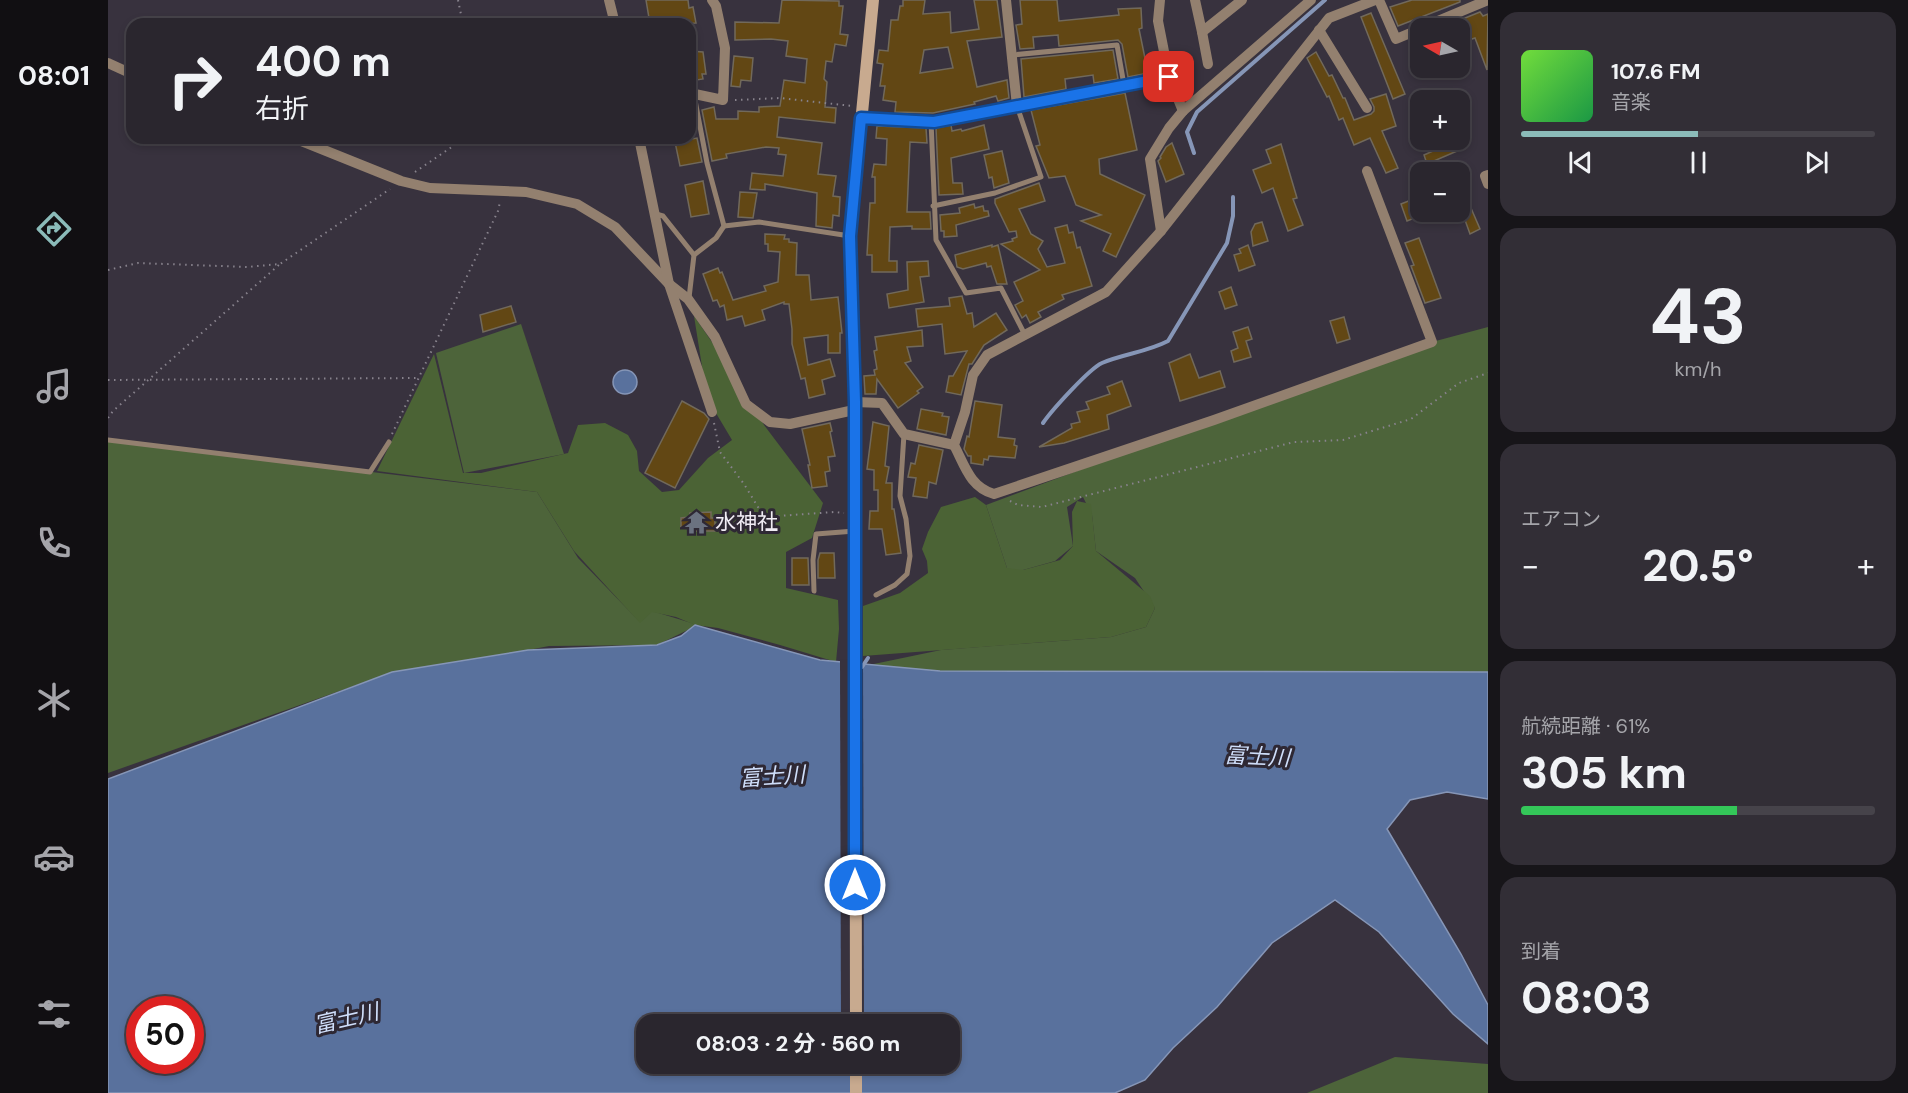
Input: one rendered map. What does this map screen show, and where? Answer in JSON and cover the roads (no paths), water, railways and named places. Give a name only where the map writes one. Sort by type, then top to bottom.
[{"type":"main road","points":[[856,1014],[855,406],[850,236],[873,0]]},
{"type":"main road","points":[[856,1074],[856,1093]]},
{"type":"street","points":[[609,0],[614,18]]},
{"type":"street","points":[[696,95],[723,100],[725,48],[716,6],[712,0]]},
{"type":"street","points":[[1006,0],[1017,106]]},
{"type":"street","points":[[1160,0],[1158,21],[1169,77],[1183,111]]},
{"type":"street","points":[[1195,0],[1208,64]]},
{"type":"street","points":[[1202,32],[1242,0]]},
{"type":"street","points":[[1161,231],[1150,159],[1169,128],[1183,111],[1311,0]]},
{"type":"street","points":[[1367,171],[1432,342],[1214,420],[994,494],[981,490],[954,445],[965,412],[973,375],[987,355],[1106,292],[1161,231],[1329,18],[1377,0],[1396,39],[1410,33]]},
{"type":"street","points":[[1446,18],[1488,0]]},
{"type":"street","points":[[1319,30],[1367,108]]},
{"type":"street","points":[[108,63],[126,71]]},
{"type":"street","points":[[861,118],[931,121],[1169,77]]},
{"type":"street","points":[[309,144],[401,181],[430,188],[526,192],[577,204],[615,227],[669,284],[688,299],[715,337],[746,404],[770,422],[790,424],[855,406],[882,403],[904,434],[954,445]]},
{"type":"street","points":[[640,144],[669,284],[712,412]]},
{"type":"street","points":[[1488,175],[1485,176],[1488,184]]},
{"type":"lane","points":[[1012,55],[1117,45],[1124,85]]},
{"type":"lane","points":[[933,206],[994,193],[1041,177],[1017,106]]},
{"type":"lane","points":[[688,299],[694,255],[716,238],[724,226],[696,112]]},
{"type":"lane","points":[[931,121],[936,240],[966,293],[1000,288],[1025,335]]},
{"type":"lane","points":[[656,214],[663,216],[694,255]]},
{"type":"lane","points":[[724,226],[759,222],[850,236]]},
{"type":"lane","points":[[876,595],[896,585],[908,574],[910,556],[906,519],[900,496],[904,434]]},
{"type":"lane","points":[[108,440],[370,472],[388,442]]},
{"type":"lane","points":[[814,591],[813,560],[816,534],[855,531]]},
{"type":"water","points":[[625,370],[630,371],[636,377],[636,387],[630,393],[625,394],[620,393],[614,387],[613,382],[614,377],[620,371]]},
{"type":"water","name":"富士川","points":[[695,625],[820,660],[940,671],[1488,672],[1488,799],[1447,792],[1410,800],[1387,829],[1461,954],[1488,1005],[1488,1044],[1453,1014],[1379,932],[1335,900],[1272,943],[1217,1007],[1173,1048],[1145,1080],[1115,1093],[108,1093],[108,779],[392,672],[528,650],[657,645],[681,636]]},
{"type":"waterway","points":[[1194,153],[1187,132],[1197,112],[1325,0]]},
{"type":"waterway","points":[[1043,423],[1071,390],[1102,363],[1168,341],[1227,243],[1233,216],[1233,197]]},
{"type":"waterway","points":[[862,667],[868,658]]},
{"type":"place","name":"水神社","points":[[697,522]]}]
